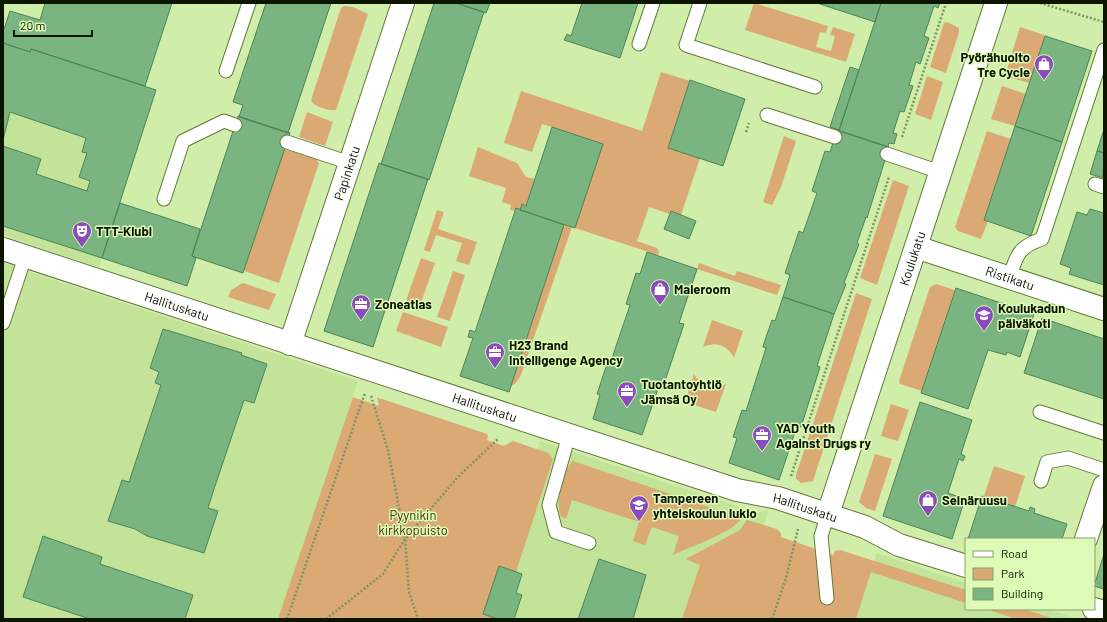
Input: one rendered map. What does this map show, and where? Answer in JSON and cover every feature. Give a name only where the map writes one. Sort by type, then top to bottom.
[{"type":"street","name":"Papinkatu","points":[[290,344],[403,3]]},
{"type":"street","name":"Koulukatu","points":[[828,514],[996,3]]},
{"type":"street","name":"Ristikatu","points":[[916,247],[1104,309]]},
{"type":"street","name":"Hallituskatu","points":[[3,249],[737,490],[778,498],[828,514],[865,527],[899,545],[965,566]]},
{"type":"street","points":[[1086,538],[1104,486]]},
{"type":"lane","points":[[226,71],[249,3]]},
{"type":"lane","points":[[639,44],[653,3]]},
{"type":"lane","points":[[700,3],[686,45],[815,87]]},
{"type":"lane","points":[[1009,278],[1018,254],[1027,244],[1042,239],[1104,50]]},
{"type":"lane","points":[[767,115],[835,137]]},
{"type":"lane","points":[[164,199],[183,141],[224,121],[235,125]]},
{"type":"lane","points":[[287,142],[350,163]]},
{"type":"lane","points":[[891,156],[940,172]]},
{"type":"lane","points":[[3,323],[25,257]]},
{"type":"lane","points":[[1040,412],[1104,433]]},
{"type":"lane","points":[[569,435],[549,505],[556,532],[589,543]]},
{"type":"lane","points":[[1041,481],[1047,462],[1068,458],[1104,470]]},
{"type":"lane","points":[[826,598],[820,536],[828,514]]},
{"type":"path","points":[[790,478],[891,156],[946,3]]},
{"type":"path","points":[[1041,3],[1104,22]]},
{"type":"path","points":[[362,367],[388,450],[405,539],[409,592],[418,619]]},
{"type":"path","points":[[287,619],[362,399],[368,387]]},
{"type":"path","points":[[326,619],[383,574],[405,539],[457,478],[499,437],[515,417]]},
{"type":"path","points":[[772,619],[786,578],[799,528]]},
{"type":"shaded area","points":[[3,40],[156,90],[99,267],[3,235]]},
{"type":"shaded area","points":[[3,263],[358,381],[297,567],[278,619],[3,619]]},
{"type":"shaded area","name":"Tampereen yhteiskoulun lukio","points":[[540,441],[758,513],[769,509],[732,619],[481,619]]},
{"type":"shaded area","points":[[877,553],[965,583],[965,610],[1050,610],[1077,619],[856,619]]},
{"type":"green space","points":[[754,3],[828,26],[826,33],[820,32],[816,47],[831,51],[835,36],[830,35],[833,27],[855,34],[846,62],[745,30]]},
{"type":"green space","points":[[344,6],[353,7],[368,14],[336,110],[330,110],[318,107],[311,100],[341,8]]},
{"type":"green space","points":[[947,22],[959,28],[959,32],[946,73],[930,67],[944,23]]},
{"type":"green space","points":[[1020,27],[1053,38],[1045,36],[1029,83],[1005,76]]},
{"type":"green space","points":[[661,72],[690,81],[668,148],[700,158],[681,215],[671,211],[670,214],[649,207],[637,241],[657,248],[659,252],[658,255],[575,228],[603,144],[542,124],[532,152],[504,143],[521,91],[642,131]]},
{"type":"green space","points":[[927,76],[943,82],[931,120],[915,114]]},
{"type":"green space","points":[[1002,86],[1026,94],[1015,126],[991,119]]},
{"type":"green space","points":[[307,112],[333,122],[325,146],[299,137]]},
{"type":"green space","points":[[987,131],[1011,139],[984,220],[988,221],[981,239],[958,231],[955,227]]},
{"type":"green space","points":[[784,136],[796,141],[781,187],[772,205],[763,202]]},
{"type":"green space","points":[[478,147],[517,163],[526,177],[535,179],[526,206],[522,204],[520,210],[516,208],[515,211],[510,210],[511,205],[502,202],[506,188],[469,176]]},
{"type":"green space","points":[[284,149],[316,159],[319,163],[279,283],[244,271]]},
{"type":"green space","points":[[893,180],[909,186],[877,285],[860,278]]},
{"type":"green space","points":[[437,210],[444,212],[438,229],[477,242],[469,265],[456,261],[462,243],[436,235],[430,252],[424,250]]},
{"type":"green space","points":[[564,225],[572,227],[521,375],[516,383],[510,387]]},
{"type":"green space","points":[[421,258],[435,263],[418,311],[404,306]]},
{"type":"green space","points":[[699,263],[735,276],[737,271],[781,285],[777,295],[697,269]]},
{"type":"green space","points":[[453,271],[465,275],[450,321],[437,317]]},
{"type":"green space","points":[[243,283],[276,294],[269,310],[228,297],[231,290]]},
{"type":"green space","points":[[936,284],[955,290],[922,391],[900,384],[899,381],[930,287]]},
{"type":"green space","points":[[856,293],[872,299],[813,481],[801,483],[796,479],[796,475]]},
{"type":"green space","points":[[403,312],[448,327],[441,347],[396,331]]},
{"type":"green space","points":[[712,320],[743,331],[734,358],[725,347],[721,345],[712,344],[703,347]]},
{"type":"green space","points":[[694,374],[700,381],[708,386],[717,387],[726,384],[716,412],[685,402]]},
{"type":"green space","name":"Pyynikin kirkkopuisto","points":[[353,397],[379,406],[377,398],[382,399],[487,434],[487,440],[504,446],[513,441],[548,453],[553,459],[516,572],[499,566],[483,614],[498,619],[278,619]]},
{"type":"green space","points":[[891,404],[909,410],[898,441],[881,436]]},
{"type":"green space","points":[[875,454],[892,459],[875,511],[866,508],[859,502]]},
{"type":"green space","points":[[573,461],[741,518],[738,523],[721,534],[673,555],[679,536],[652,527],[645,545],[633,541],[639,522],[572,500],[566,519],[561,517],[559,512],[560,496],[563,479],[569,465]]},
{"type":"green space","points":[[994,466],[1025,476],[1015,507],[984,496]]},
{"type":"green space","points":[[747,520],[777,529],[781,533],[781,537],[833,555],[835,551],[840,550],[965,590],[965,603],[871,572],[856,619],[682,619],[700,565],[686,559],[740,530]]},
{"type":"green space","points":[[989,610],[1027,610],[1054,619],[1016,619]]},
{"type":"building","points":[[45,3],[172,3],[145,86],[31,49],[30,52],[3,43],[3,32],[10,11],[40,20]]},
{"type":"building","points":[[266,3],[331,3],[288,133],[239,117],[243,105],[233,102]]},
{"type":"building","points":[[434,3],[456,3],[484,12],[429,180],[381,164]]},
{"type":"building","points":[[456,3],[490,3],[486,13]]},
{"type":"building","points":[[582,3],[638,3],[620,58],[564,40],[567,34],[571,36]]},
{"type":"building","points":[[817,3],[881,3],[875,22]]},
{"type":"building","points":[[881,3],[940,3],[938,8],[934,6],[924,36],[929,38],[920,64],[916,62],[909,85],[913,86],[904,112],[900,111],[893,133],[897,134],[894,144],[889,143],[888,147],[839,131]]},
{"type":"building","points":[[1045,36],[1092,51],[1062,142],[1015,126]]},
{"type":"building","points":[[3,43],[30,52],[31,49],[156,90],[102,258],[3,226],[3,146],[41,159],[36,174],[87,191],[90,181],[79,177],[87,153],[82,152],[86,138],[10,112],[3,140]]},
{"type":"building","points":[[850,67],[859,70],[839,130],[830,127]]},
{"type":"building","points":[[690,80],[745,99],[723,166],[668,148]]},
{"type":"building","points":[[238,116],[290,133],[243,273],[192,256]]},
{"type":"building","points":[[1015,126],[1062,142],[1031,236],[984,220]]},
{"type":"building","points":[[552,127],[603,144],[575,228],[520,210],[522,204],[526,206]]},
{"type":"building","points":[[1104,129],[1104,153],[1097,151]]},
{"type":"building","points":[[837,130],[889,147],[867,218],[866,217],[857,243],[859,244],[844,283],[846,284],[834,314],[783,297],[790,275],[785,273],[799,231],[803,233],[817,193],[812,191],[825,151],[830,152]]},
{"type":"building","points":[[1097,151],[1104,153],[1103,178],[1090,174]]},
{"type":"building","points":[[379,163],[428,179],[373,347],[324,331]]},
{"type":"building","points":[[120,203],[200,229],[192,256],[196,258],[187,286],[102,258]]},
{"type":"building","points":[[516,208],[564,225],[509,392],[460,376],[473,338],[468,337],[470,330],[475,332]]},
{"type":"building","points":[[1090,209],[1104,213],[1104,285],[1069,274],[1071,268],[1060,264],[1077,212],[1087,215]]},
{"type":"building","points":[[671,211],[696,221],[689,239],[664,229]]},
{"type":"building","points":[[647,252],[697,269],[679,323],[684,324],[665,381],[661,380],[642,435],[593,419],[600,395],[597,394],[607,364],[610,364],[630,305],[626,304],[636,273],[640,274]]},
{"type":"building","name":"Koulukadun päiväkoti","points":[[956,288],[1034,314],[1020,357],[1007,352],[1006,355],[988,350],[968,409],[921,393]]},
{"type":"building","points":[[783,297],[834,314],[817,366],[820,367],[801,427],[797,426],[779,480],[729,463],[737,438],[733,437],[742,410],[746,411],[766,348],[763,347],[764,343],[772,320],[775,321]]},
{"type":"building","points":[[1042,318],[1104,339],[1104,399],[1024,373]]},
{"type":"building","points":[[163,329],[242,353],[241,355],[267,364],[254,403],[244,400],[214,489],[208,508],[218,511],[204,553],[147,536],[135,529],[108,521],[122,480],[129,482],[161,385],[155,383],[159,372],[150,368]]},
{"type":"building","points":[[920,402],[972,420],[961,454],[965,456],[963,461],[959,459],[948,493],[965,499],[952,539],[883,516]]},
{"type":"building","points":[[982,496],[1029,511],[1030,507],[1035,509],[1034,513],[1067,524],[1062,538],[968,538]]},
{"type":"building","points":[[43,536],[102,557],[100,564],[193,595],[185,619],[90,619],[23,597]]},
{"type":"building","points":[[1104,554],[1104,589],[1095,586]]},
{"type":"building","points":[[599,559],[646,575],[633,619],[578,619]]},
{"type":"building","points":[[499,566],[522,574],[516,593],[522,595],[514,619],[498,619],[483,614]]},
{"type":"place","name":"Pyörähuolto Tre Cycle","points":[[1044,81]]},
{"type":"place","name":"TTT-Klubi","points":[[82,248]]},
{"type":"place","name":"Maleroom","points":[[660,306]]},
{"type":"place","name":"Zoneatlas","points":[[361,321]]},
{"type":"place","name":"Koulukadun päiväkoti","points":[[984,332]]},
{"type":"place","name":"H23 Brand Intelligenge Agency","points":[[495,369]]},
{"type":"place","name":"Tuotantoyhtiö Jämsä Oy","points":[[627,408]]},
{"type":"place","name":"YAD Youth Against Drugs ry","points":[[762,452]]},
{"type":"place","name":"Seinäruusu","points":[[928,517]]},
{"type":"place","name":"Tampereen yhteiskoulun lukio","points":[[639,522]]}]
